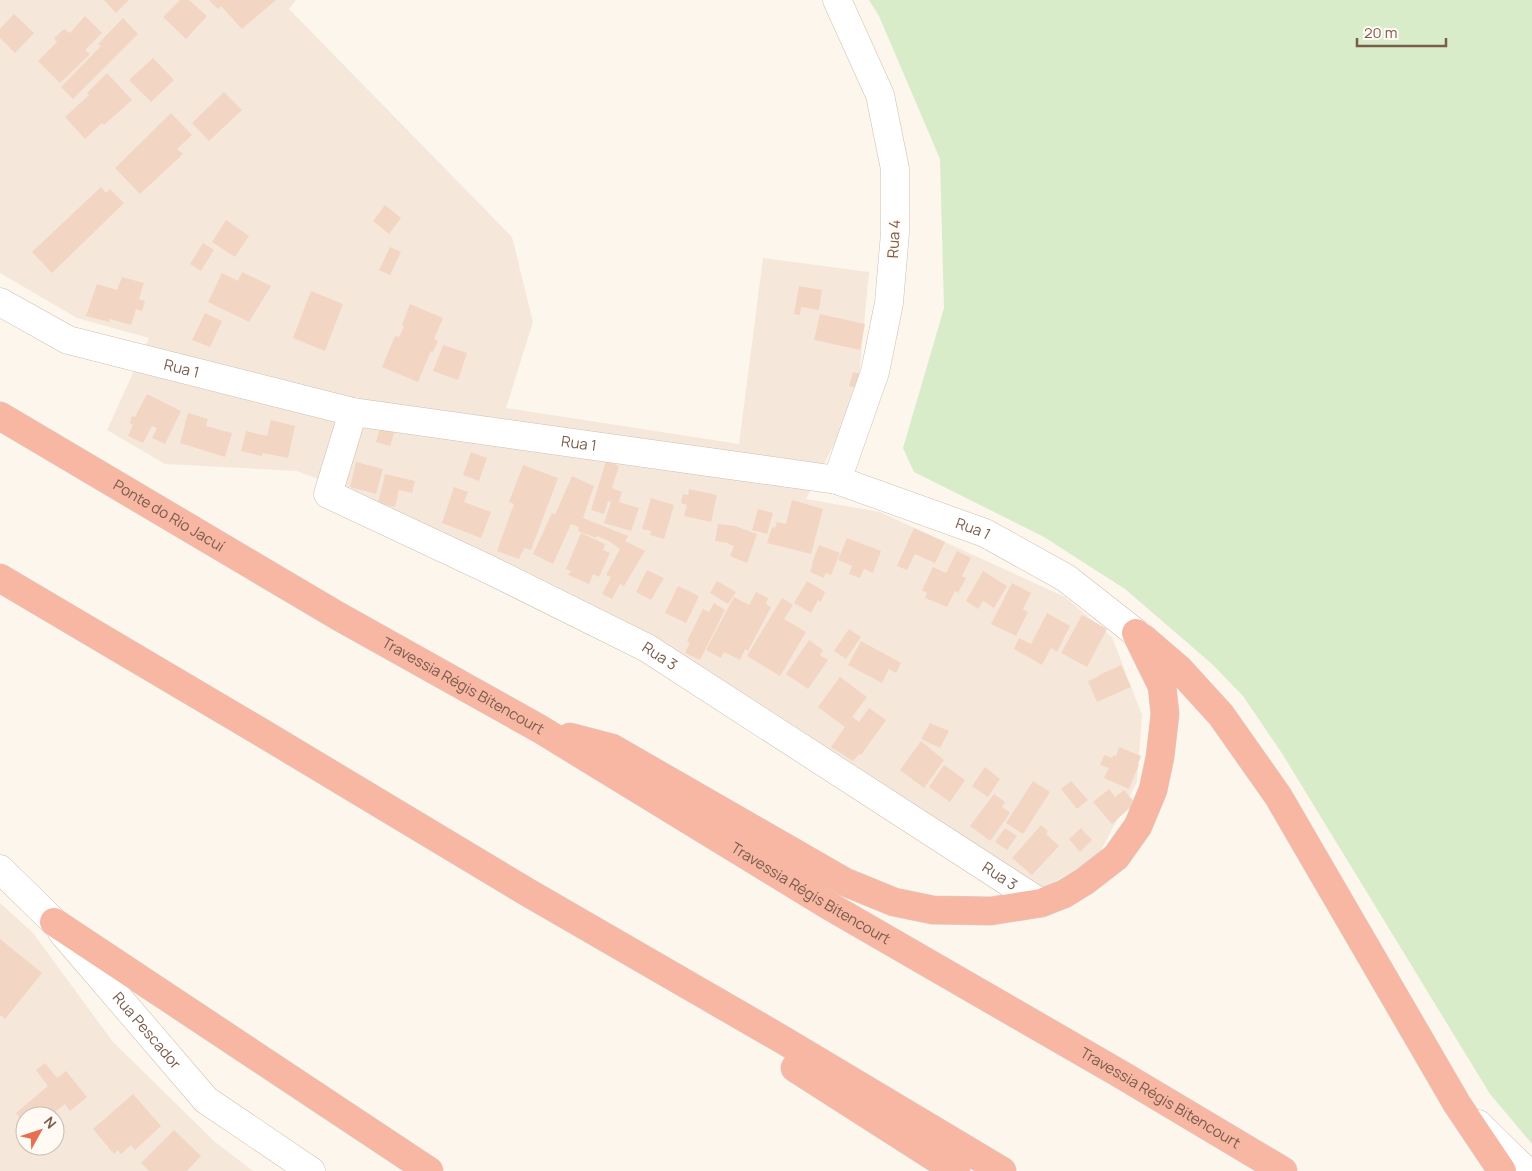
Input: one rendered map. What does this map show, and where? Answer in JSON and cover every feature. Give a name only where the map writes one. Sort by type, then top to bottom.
[{"type":"highway","name":"Ponte do Rio Jacuí","points":[[0,416],[338,616]]},
{"type":"highway","points":[[0,578],[527,892],[783,1040],[1002,1171]]},
{"type":"highway","name":"Travessia Régis Bitencourt","points":[[338,616],[540,729],[831,907],[1114,1070],[1283,1171]]},
{"type":"highway","points":[[540,729],[612,748],[845,882],[894,902],[933,910],[992,912],[1041,903],[1064,894],[1085,881],[1116,857],[1138,826],[1153,790],[1160,757],[1165,714],[1162,686],[1136,633]]},
{"type":"highway","points":[[1136,633],[1179,669],[1221,715],[1278,796],[1457,1104],[1502,1171]]},
{"type":"highway","points":[[527,892],[594,949],[775,1056],[956,1171]]},
{"type":"highway","points":[[54,922],[429,1171]]},
{"type":"street","name":"Rua 4","points":[[837,0],[880,95],[895,169],[895,233],[889,303],[875,372],[837,480]]},
{"type":"street","name":"Rua 1","points":[[0,302],[68,340],[354,412],[837,480],[985,533],[1066,578],[1136,633]]},
{"type":"street","name":"Rua 3","points":[[354,412],[328,494],[490,570],[647,648],[1041,903]]},
{"type":"street","name":"Rua Pescador","points":[[0,868],[54,922],[206,1100],[311,1171]]},
{"type":"street","points":[[1457,1104],[1526,1171]]},
{"type":"shaded area","points":[[0,0],[296,0],[289,9],[512,237],[533,322],[506,408],[739,444],[763,258],[869,272],[857,399],[806,499],[880,512],[1065,597],[1112,637],[1142,715],[1137,782],[1098,856],[1039,891],[704,668],[347,490],[297,471],[165,464],[107,430],[149,338],[77,318],[0,273]]},
{"type":"shaded area","points":[[0,903],[33,933],[113,1042],[215,1142],[253,1171],[0,1171]]},
{"type":"green space","points":[[869,0],[1532,0],[1532,1144],[1490,1094],[1283,755],[1243,696],[1212,664],[1125,589],[1044,537],[914,472],[903,448],[944,308],[940,159],[879,16]]},
{"type":"building","points":[[104,0],[129,0],[116,13]]},
{"type":"building","points":[[180,0],[189,0],[207,16],[186,39],[163,17]]},
{"type":"building","points":[[209,0],[276,0],[242,29],[221,6],[218,9]]},
{"type":"building","points":[[14,14],[34,33],[15,53],[0,38],[0,29]]},
{"type":"building","points":[[85,16],[102,33],[85,50],[90,54],[60,83],[38,61],[57,42],[54,38],[64,29],[70,33]]},
{"type":"building","points":[[123,18],[138,34],[73,99],[61,87],[101,46],[98,44]]},
{"type":"building","points":[[153,58],[174,80],[151,102],[129,80]]},
{"type":"building","points":[[107,73],[132,100],[85,139],[65,117],[89,95],[87,93]]},
{"type":"building","points":[[224,92],[242,110],[209,141],[192,123]]},
{"type":"building","points":[[171,113],[192,135],[177,149],[183,154],[140,194],[115,168]]},
{"type":"building","points":[[101,187],[106,193],[110,189],[124,203],[52,273],[32,252]]},
{"type":"building","points":[[385,205],[401,218],[389,234],[373,221]]},
{"type":"building","points":[[226,220],[249,236],[235,257],[212,242]]},
{"type":"building","points":[[203,243],[214,250],[201,271],[190,264]]},
{"type":"building","points":[[390,247],[401,252],[390,275],[379,270]]},
{"type":"building","points":[[242,272],[271,286],[249,322],[208,302],[222,273],[238,281]]},
{"type":"building","points":[[122,277],[144,283],[139,299],[145,301],[142,311],[136,309],[131,325],[110,319],[109,322],[86,316],[97,284],[117,290]]},
{"type":"building","points":[[799,286],[822,290],[819,310],[801,307],[800,315],[794,314]]},
{"type":"building","points":[[311,291],[343,304],[325,351],[293,338]]},
{"type":"building","points":[[410,304],[443,318],[434,339],[438,341],[433,352],[431,351],[418,382],[382,367],[395,336],[399,337],[404,326],[402,325]]},
{"type":"building","points":[[205,313],[222,321],[210,347],[192,340]]},
{"type":"building","points":[[820,314],[865,324],[860,350],[814,340]]},
{"type":"building","points":[[443,345],[467,353],[458,380],[433,371]]},
{"type":"building","points":[[853,372],[869,376],[866,390],[849,386]]},
{"type":"building","points":[[147,394],[181,411],[165,444],[152,438],[157,428],[152,426],[143,443],[128,436],[133,425],[130,423],[132,416],[135,417]]},
{"type":"building","points":[[188,413],[208,419],[206,426],[232,433],[225,457],[180,443]]},
{"type":"building","points":[[271,420],[295,426],[288,458],[263,453],[262,456],[241,451],[246,431],[267,436]]},
{"type":"building","points":[[380,428],[395,430],[390,446],[376,442]]},
{"type":"building","points":[[471,452],[487,458],[479,481],[463,475]]},
{"type":"building","points":[[606,461],[619,466],[612,488],[622,492],[619,502],[639,508],[631,531],[604,523],[611,502],[608,501],[604,514],[591,510]]},
{"type":"building","points":[[356,462],[383,469],[376,494],[350,487]]},
{"type":"building","points":[[523,465],[558,478],[531,550],[524,548],[519,559],[497,551],[514,504],[509,502]]},
{"type":"building","points":[[385,474],[415,481],[412,493],[399,490],[395,507],[378,503]]},
{"type":"building","points":[[572,476],[594,486],[583,518],[628,536],[625,541],[645,551],[624,586],[620,584],[612,599],[602,594],[611,577],[606,575],[620,549],[609,541],[578,531],[579,527],[571,524],[553,564],[533,554],[552,513],[555,515]]},
{"type":"building","points":[[454,487],[468,492],[464,502],[491,512],[481,538],[442,523]]},
{"type":"building","points":[[689,489],[717,495],[711,522],[684,516],[687,505],[681,503],[683,494],[688,495]]},
{"type":"building","points":[[651,498],[674,505],[664,539],[650,535],[651,531],[642,529]]},
{"type":"building","points":[[792,500],[823,509],[811,554],[767,543],[772,527],[775,528],[777,522],[786,524]]},
{"type":"building","points":[[758,509],[773,513],[767,534],[752,530]]},
{"type":"building","points":[[718,524],[735,526],[757,534],[747,563],[730,556],[734,546],[729,543],[715,541]]},
{"type":"building","points":[[914,528],[945,542],[935,563],[915,554],[907,570],[897,566]]},
{"type":"building","points":[[581,533],[605,544],[603,550],[610,553],[599,577],[593,574],[589,584],[568,575],[571,571],[566,569]]},
{"type":"building","points":[[847,538],[881,551],[873,573],[864,569],[860,578],[849,574],[852,566],[838,560]]},
{"type":"building","points":[[819,545],[840,553],[831,575],[825,573],[824,578],[810,572]]},
{"type":"building","points":[[957,551],[971,558],[962,576],[966,578],[958,593],[955,591],[947,607],[925,598],[927,593],[922,590],[933,567],[946,573]]},
{"type":"building","points":[[647,570],[664,578],[651,600],[636,592]]},
{"type":"building","points":[[983,571],[1007,586],[994,608],[983,601],[978,609],[966,601]]},
{"type":"building","points":[[717,581],[736,592],[728,604],[710,593]]},
{"type":"building","points":[[807,581],[825,592],[821,602],[818,600],[811,613],[794,603]]},
{"type":"building","points":[[1012,583],[1031,593],[1023,609],[1028,612],[1016,636],[991,624]]},
{"type":"building","points":[[678,586],[699,596],[686,623],[665,613]]},
{"type":"building","points":[[756,592],[768,598],[766,604],[771,607],[748,651],[745,649],[740,660],[724,652],[721,658],[706,650],[734,597],[749,605]]},
{"type":"building","points":[[782,598],[793,605],[784,619],[806,632],[780,676],[747,656]]},
{"type":"building","points":[[714,603],[725,610],[700,660],[685,653],[690,643],[687,641],[703,609],[709,612]]},
{"type":"building","points":[[1047,613],[1070,626],[1057,652],[1051,648],[1042,665],[1014,649],[1019,638],[1031,644]]},
{"type":"building","points":[[1082,615],[1107,629],[1087,667],[1061,653]]},
{"type":"building","points":[[849,629],[861,637],[846,659],[834,651]]},
{"type":"building","points":[[809,640],[823,650],[820,655],[828,660],[808,689],[786,674]]},
{"type":"building","points":[[861,641],[901,663],[896,673],[889,669],[882,683],[848,665]]},
{"type":"building","points":[[1121,665],[1131,687],[1097,702],[1088,681]]},
{"type":"building","points":[[840,677],[867,697],[852,717],[859,722],[869,708],[886,720],[861,755],[859,754],[853,761],[831,747],[845,727],[818,707]]},
{"type":"building","points":[[930,723],[949,731],[940,748],[921,739]]},
{"type":"building","points":[[921,741],[944,760],[924,788],[900,770]]},
{"type":"building","points":[[1119,747],[1141,756],[1129,789],[1104,778],[1109,768],[1100,765],[1104,755],[1112,758],[1114,755],[1116,756]]},
{"type":"building","points":[[944,765],[965,780],[950,802],[929,787]]},
{"type":"building","points":[[985,767],[1000,779],[988,797],[972,786]]},
{"type":"building","points":[[1033,781],[1050,792],[1023,834],[1006,823]]},
{"type":"building","points":[[1071,781],[1088,800],[1077,809],[1061,789]]},
{"type":"building","points":[[1109,789],[1115,797],[1124,790],[1135,803],[1112,824],[1093,802]]},
{"type":"building","points":[[994,794],[1005,802],[1002,807],[1010,813],[990,841],[970,826]]},
{"type":"building","points":[[1041,825],[1048,831],[1046,834],[1059,846],[1032,875],[1012,858]]},
{"type":"building","points":[[1005,828],[1017,836],[1007,850],[995,842]]},
{"type":"building","points":[[1081,828],[1092,840],[1080,852],[1069,839]]},
{"type":"building","points":[[0,939],[42,973],[5,1019],[0,1015]]},
{"type":"building","points":[[45,1063],[57,1078],[66,1071],[87,1097],[70,1111],[65,1104],[62,1106],[24,1106],[48,1086],[36,1070]]},
{"type":"building","points":[[133,1094],[161,1126],[135,1150],[131,1145],[121,1154],[118,1150],[114,1154],[93,1129]]},
{"type":"building","points":[[174,1130],[201,1156],[187,1171],[149,1171],[141,1163]]}]
